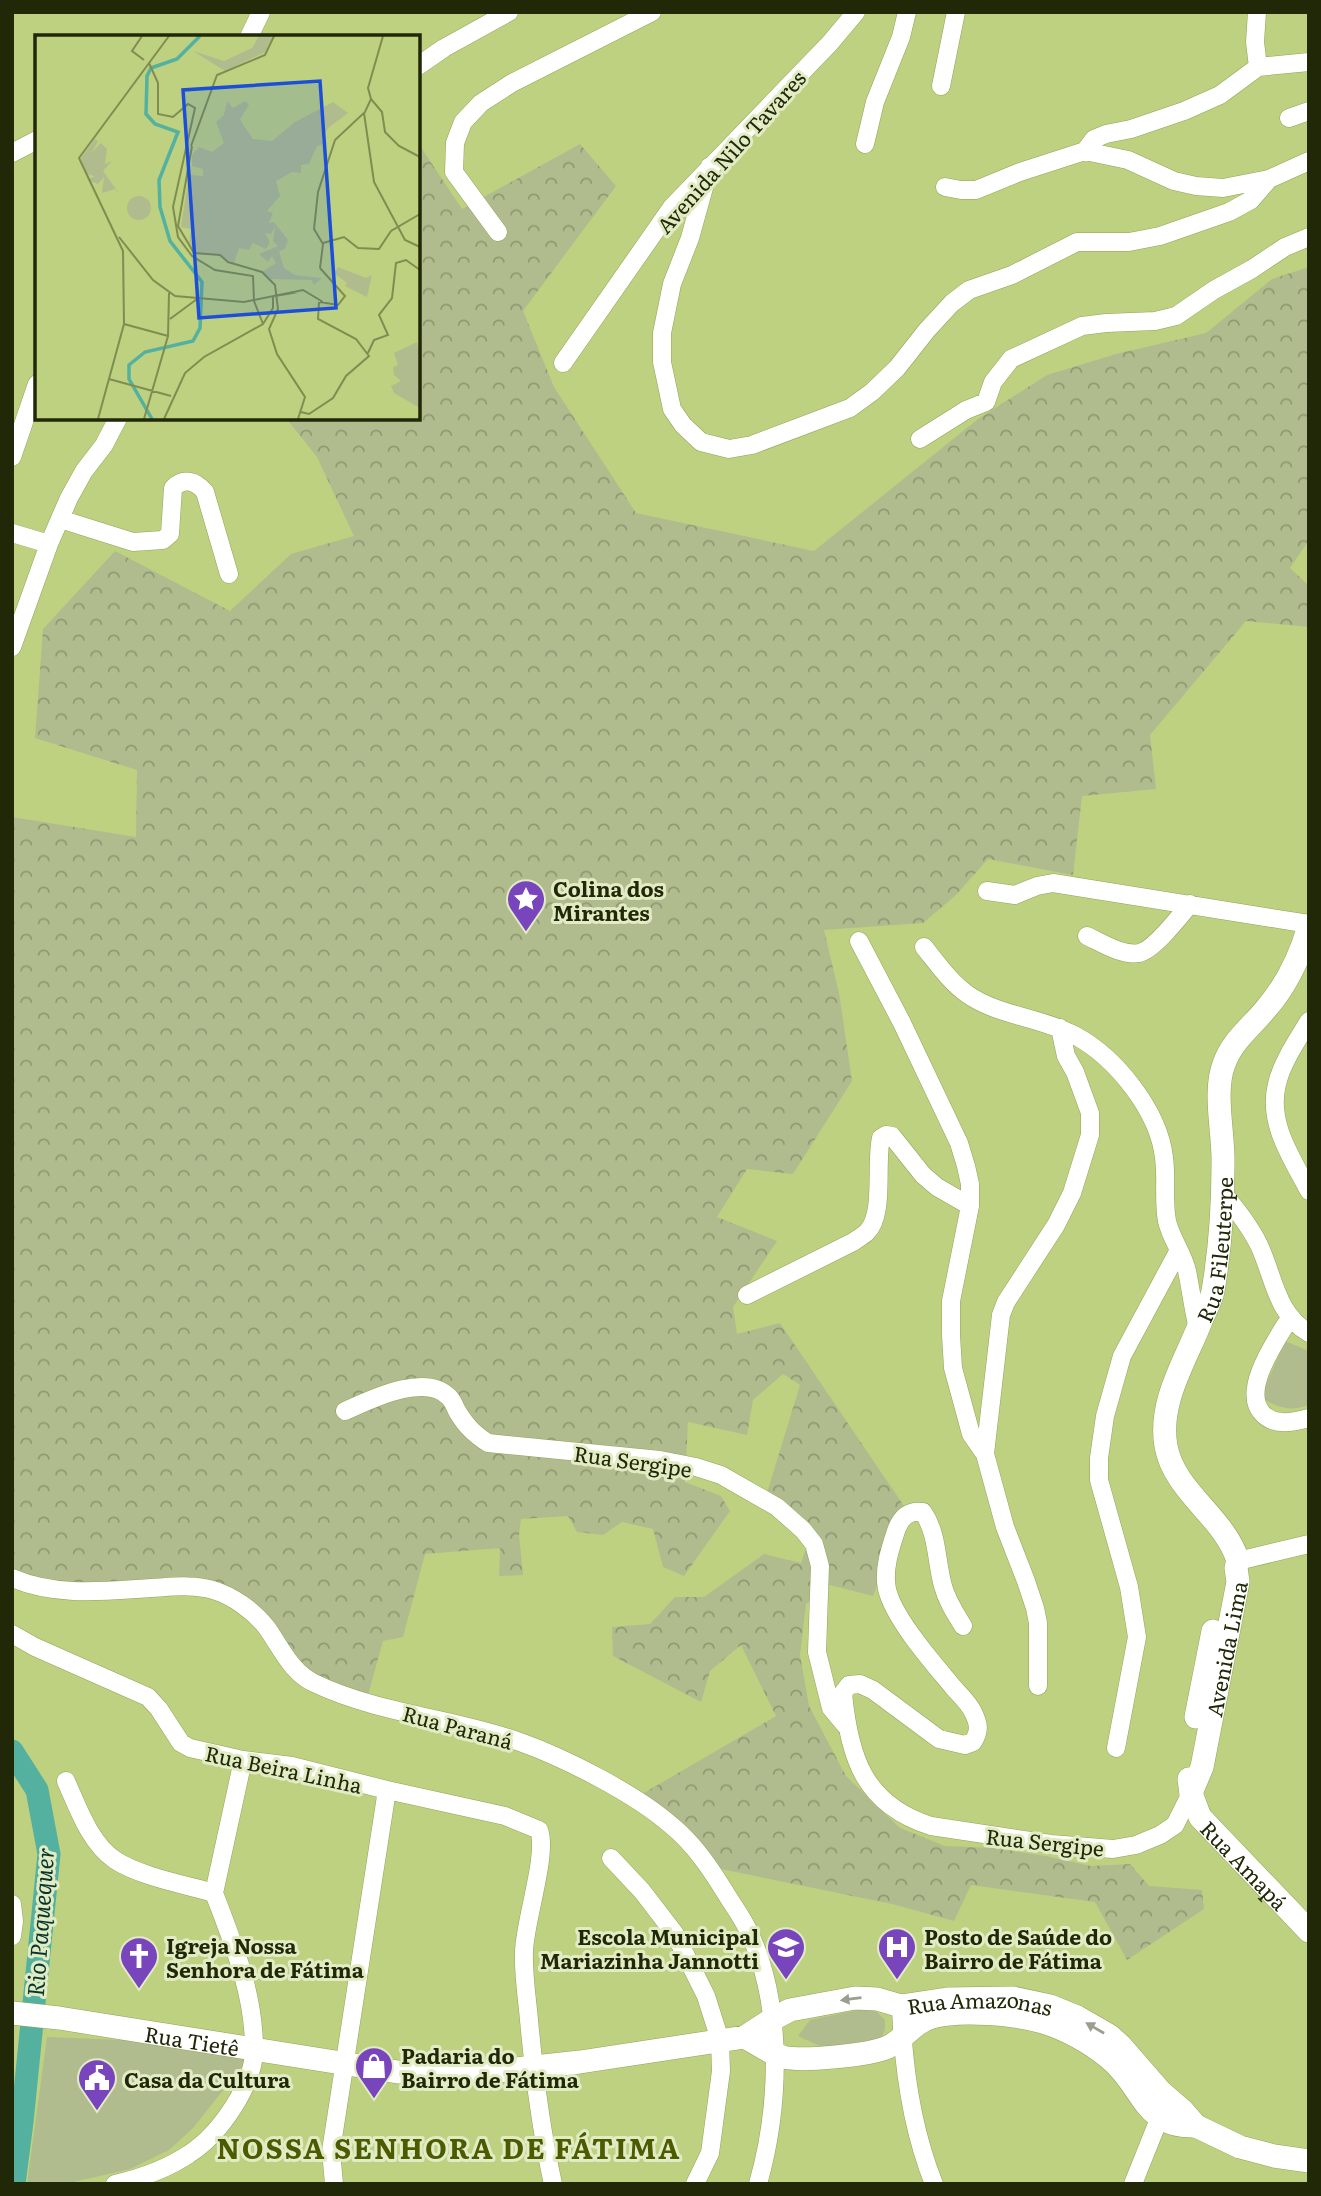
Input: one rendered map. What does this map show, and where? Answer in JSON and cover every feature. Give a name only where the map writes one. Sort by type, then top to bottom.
[{"type":"main road","name":"Rua Fileuterpe","points":[[1237,1565],[1226,1534],[1198,1502],[1170,1462],[1164,1424],[1168,1400],[1212,1294],[1222,1192],[1220,1079],[1224,1064],[1235,1042],[1284,987],[1303,947],[1309,925]]},
{"type":"main road","name":"Avenida Lima","points":[[1191,1793],[1188,1763],[1212,1676],[1225,1577],[1237,1565]]},
{"type":"main road","name":"Rua Amapá","points":[[1191,1793],[1200,1816],[1210,1829],[1309,1931]]},
{"type":"main road","name":"Rua Amazonas","points":[[771,2020],[790,2010],[855,1998],[877,1999],[901,2006],[947,2007],[1015,2016],[1047,2014],[1064,2030],[1115,2052],[1156,2105]]},
{"type":"main road","name":"Rua Amazonas","points":[[775,2053],[790,2059],[819,2059],[888,2047],[923,2020],[947,2007]]},
{"type":"main road","name":"Rua Tietê","points":[[15,2014],[59,2018],[398,2072],[438,2074],[479,2073],[580,2062],[745,2037],[771,2020]]},
{"type":"main road","points":[[745,2037],[775,2053]]},
{"type":"main road","points":[[1156,2105],[1175,2125],[1196,2126],[1240,2147],[1309,2161]]},
{"type":"street","points":[[250,35],[261,12]]},
{"type":"street","points":[[420,65],[509,12]]},
{"type":"street","points":[[498,232],[454,172],[455,143],[463,122],[481,103],[512,83],[652,12]]},
{"type":"street","name":"Avenida Nilo Tavares","points":[[563,363],[672,207],[830,43],[856,12]]},
{"type":"street","points":[[864,144],[874,102],[901,37],[907,12]]},
{"type":"street","points":[[941,86],[956,12]]},
{"type":"street","points":[[1257,12],[1255,42],[1258,67]]},
{"type":"street","points":[[1085,151],[1094,139],[1106,134],[1153,122],[1220,95],[1258,67],[1309,62]]},
{"type":"street","points":[[1289,118],[1309,111]]},
{"type":"street","points":[[12,153],[35,140]]},
{"type":"street","points":[[945,187],[976,190],[1085,151],[1128,160],[1174,181],[1223,188],[1269,179],[1309,161]]},
{"type":"street","points":[[710,166],[693,228],[672,284],[662,333],[662,362],[672,409],[683,425],[701,442],[729,449],[752,445],[850,408],[897,368],[943,312],[969,290],[1012,275],[1077,242],[1129,242],[1160,236],[1228,212],[1251,200],[1269,179]]},
{"type":"street","points":[[919,439],[966,410],[986,402],[993,382],[1011,359],[1082,326],[1155,321],[1176,316],[1285,247],[1309,237]]},
{"type":"street","points":[[12,457],[35,390]]},
{"type":"street","points":[[12,647],[60,519],[74,489],[104,445],[117,420]]},
{"type":"street","points":[[60,519],[133,542],[163,540],[170,534],[173,488],[178,483],[189,481],[199,485],[205,492],[229,574]]},
{"type":"street","points":[[12,533],[49,544]]},
{"type":"street","points":[[987,891],[1015,895],[1053,883],[1309,925]]},
{"type":"street","points":[[1087,936],[1131,953],[1141,953],[1150,947],[1190,904]]},
{"type":"street","points":[[859,942],[885,987],[958,1143],[966,1166],[970,1184],[970,1206],[951,1301],[954,1368],[971,1434],[985,1454],[1005,1527],[1035,1608],[1038,1686]]},
{"type":"street","points":[[924,947],[966,994],[988,1007],[1060,1028],[1099,1051],[1124,1077],[1150,1113],[1160,1135],[1164,1157],[1165,1209],[1170,1234],[1187,1269],[1198,1328]]},
{"type":"street","points":[[1309,1021],[1277,1082],[1274,1112],[1282,1139],[1309,1191]]},
{"type":"street","points":[[985,1454],[1001,1315],[1006,1302],[1056,1225],[1072,1193],[1090,1135],[1090,1114],[1080,1083],[1066,1056],[1060,1028]]},
{"type":"street","points":[[747,1294],[853,1242],[867,1232],[875,1220],[877,1153],[881,1138],[886,1135],[892,1136],[923,1175],[937,1187],[970,1206]]},
{"type":"street","points":[[1222,1192],[1244,1218],[1260,1247],[1289,1319],[1309,1333]]},
{"type":"street","points":[[1116,1748],[1137,1637],[1129,1587],[1099,1480],[1099,1458],[1105,1416],[1122,1356],[1179,1250]]},
{"type":"street","points":[[1289,1319],[1261,1372],[1254,1397],[1265,1417],[1275,1421],[1292,1422],[1309,1418]]},
{"type":"street","name":"Rua Sergipe","points":[[345,1411],[392,1392],[422,1386],[441,1391],[450,1398],[470,1431],[488,1443],[660,1460],[696,1467],[721,1475],[777,1507],[803,1530],[814,1544],[820,1566],[821,1606],[817,1652],[831,1708],[846,1726],[863,1775],[874,1790],[896,1811],[915,1821],[931,1826],[1038,1842],[1114,1849],[1136,1845],[1175,1825],[1191,1793]]},
{"type":"street","points":[[846,1726],[843,1693],[849,1685],[860,1684],[873,1690],[939,1739],[965,1745],[973,1742],[978,1734],[978,1725],[972,1710],[921,1649],[893,1605],[887,1590],[887,1561],[897,1527],[905,1514],[923,1512],[930,1522],[943,1588],[963,1626]]},
{"type":"street","points":[[1237,1565],[1309,1544]]},
{"type":"street","name":"Rua Paraná","points":[[12,1578],[40,1587],[84,1593],[169,1587],[211,1589],[239,1602],[265,1625],[293,1668],[312,1682],[368,1703],[456,1723],[521,1742],[579,1768],[629,1795],[673,1826],[706,1861],[748,1930],[767,1983],[775,2053],[774,2095],[758,2184]]},
{"type":"street","name":"Rua Beira Linha","points":[[12,1634],[35,1647],[148,1697],[181,1743],[190,1748],[243,1760],[292,1766],[505,1816],[539,1830],[542,1837],[524,1950],[533,2067]]},
{"type":"street","points":[[115,2184],[167,2168],[192,2153],[221,2124],[242,2094],[255,2050],[246,1980],[214,1893],[243,1760]]},
{"type":"street","points":[[66,1782],[89,1830],[114,1860],[131,1869],[214,1893]]},
{"type":"street","points":[[334,2184],[331,2151],[387,1790]]},
{"type":"street","points":[[611,1858],[642,1891],[675,1934],[706,1996],[720,2040],[721,2071],[710,2153],[695,2184]]},
{"type":"street","points":[[12,1903],[12,1936]]},
{"type":"street","points":[[901,2006],[909,2104],[923,2156],[934,2184]]},
{"type":"street","points":[[533,2067],[553,2184]]},
{"type":"street","points":[[1133,2184],[1156,2105]]},
{"type":"green space","points":[[580,144],[616,186],[523,311],[554,387],[636,513],[814,551],[978,419],[1047,375],[1116,354],[1206,333],[1272,279],[1309,267],[1309,540],[1290,568],[1309,586],[1309,627],[1246,621],[1150,735],[1156,789],[1082,796],[1073,875],[988,859],[955,896],[923,923],[824,930],[839,993],[852,1081],[793,1174],[747,1169],[717,1217],[777,1241],[733,1307],[737,1334],[780,1323],[906,1509],[873,1596],[830,1585],[806,1604],[800,1655],[809,1706],[846,1776],[900,1828],[945,1846],[993,1848],[1091,1866],[1130,1864],[1149,1886],[1202,1890],[1204,1909],[1127,1960],[1095,1902],[971,1885],[954,1921],[892,1904],[716,1868],[637,1797],[776,1716],[741,1645],[710,1671],[701,1702],[613,1656],[612,1627],[650,1624],[675,1597],[704,1597],[764,1554],[801,1563],[807,1546],[796,1531],[763,1506],[800,1385],[783,1374],[753,1400],[747,1435],[688,1422],[685,1482],[721,1496],[730,1511],[684,1576],[663,1567],[653,1529],[622,1522],[603,1535],[577,1532],[568,1516],[521,1519],[519,1535],[523,1575],[499,1576],[500,1548],[425,1554],[403,1637],[383,1641],[368,1695],[313,1678],[236,1606],[206,1592],[44,1581],[12,1573],[12,817],[136,837],[137,770],[35,738],[43,629],[115,551],[230,611],[291,554],[354,536],[317,457],[289,422],[420,420],[420,146],[462,209]]},
{"type":"green space","points":[[1285,1341],[1309,1351],[1309,1405],[1297,1408],[1280,1407],[1264,1399],[1262,1394]]},
{"type":"green space","points":[[872,2007],[885,2020],[885,2030],[879,2042],[822,2047],[798,2036],[810,2020]]},
{"type":"green space","points":[[47,2037],[220,2044],[255,2050],[193,2128],[169,2150],[130,2169],[65,2184],[27,2184]]},
{"type":"waterway","name":"Rio Paquequer","points":[[12,1751],[37,1790],[49,1854],[14,2184]]},
{"type":"place","name":"Colina dos Mirantes","points":[[526,933]]},
{"type":"place","name":"Escola Municipal Mariazinha Jannotti","points":[[786,1981]]},
{"type":"place","name":"Posto de Saúde do Bairro de Fátima","points":[[897,1981]]},
{"type":"place","name":"Igreja Nossa Senhora de Fátima","points":[[139,1990]]},
{"type":"place","name":"Padaria do Bairro de Fátima","points":[[374,2100]]},
{"type":"place","name":"Casa da Cultura","points":[[97,2112]]},
{"type":"district","name":"NOSSA SENHORA DE FÁTIMA","points":[[449,2147]]}]
